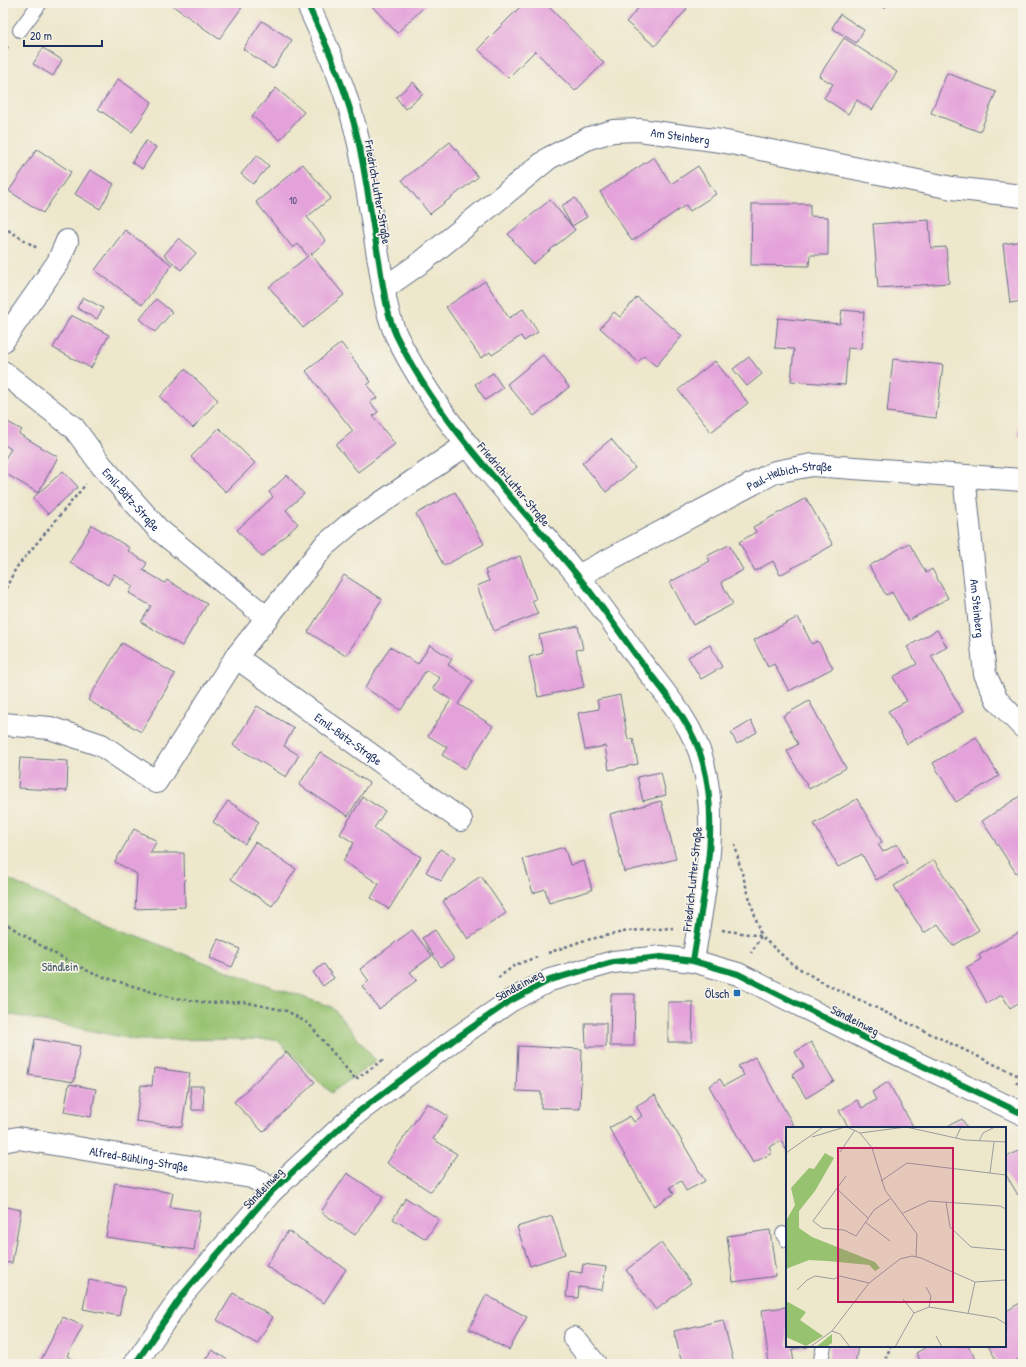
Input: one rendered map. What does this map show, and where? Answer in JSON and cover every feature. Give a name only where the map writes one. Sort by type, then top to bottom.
[{"type":"street","name":"Friedrich-Lutter-Straße","points":[[307,3],[335,62],[348,100],[359,144],[383,289],[394,331],[416,373],[466,445],[578,576],[692,733],[703,761],[709,794],[710,828],[705,882],[693,961]]},
{"type":"street","name":"Am Steinberg","points":[[383,289],[423,261],[549,158],[589,138],[613,131],[639,130],[721,141],[952,188],[1023,196]]},
{"type":"street","points":[[3,341],[58,262],[68,241]]},
{"type":"street","name":"Emil-Bätz-Straße","points":[[3,372],[74,428],[102,466],[158,529],[268,618]]},
{"type":"street","points":[[3,724],[50,728],[101,745],[156,782],[236,657],[329,542],[350,524],[466,445]]},
{"type":"street","name":"Paul-Helbich-Straße","points":[[578,576],[775,472],[812,465],[1023,480]]},
{"type":"street","name":"Am Steinberg","points":[[964,476],[985,674],[997,700],[1023,727]]},
{"type":"street","name":"Emil-Bätz-Straße","points":[[236,657],[461,820]]},
{"type":"street","name":"Sändleinweg","points":[[136,1364],[183,1294],[271,1192],[353,1116],[455,1038],[510,1001],[550,980],[613,962],[661,957],[693,961],[738,974],[892,1051],[1023,1114]]},
{"type":"street","name":"Alfred-Bühling-Straße","points":[[3,1141],[18,1138],[251,1177],[260,1182],[271,1192]]},
{"type":"street","points":[[574,1338],[595,1364]]},
{"type":"lane","points":[[20,30],[40,3]]},
{"type":"lane","points":[[820,1364],[824,1347]]},
{"type":"path","points":[[3,227],[35,248],[51,248],[68,241]]},
{"type":"path","points":[[3,594],[16,568],[70,501],[102,466]]},
{"type":"path","points":[[3,922],[48,950],[102,976],[169,997],[208,1003],[244,1002],[287,1011],[309,1024],[356,1079],[373,1102]]},
{"type":"path","points":[[545,954],[582,941],[628,931],[699,926],[761,936],[792,964],[820,981],[1023,1078]]},
{"type":"path","points":[[496,979],[516,965],[538,957]]},
{"type":"path","points":[[356,1079],[388,1056]]},
{"type":"path","points":[[883,1364],[891,1347]]},
{"type":"green space","name":"Sändlein","points":[[3,877],[91,918],[240,976],[332,1007],[376,1061],[331,1093],[276,1039],[137,1040],[3,1013]]},
{"type":"building","points":[[169,3],[238,3],[243,6],[219,39]]},
{"type":"building","points":[[369,3],[424,3],[426,5],[397,33]]},
{"type":"building","points":[[524,3],[545,3],[604,63],[575,91],[535,51],[508,78],[478,49]]},
{"type":"building","points":[[643,3],[680,3],[687,9],[655,46],[626,22]]},
{"type":"building","points":[[876,3],[888,3],[885,8]]},
{"type":"building","points":[[840,14],[864,30],[856,43],[832,28]]},
{"type":"building","points":[[262,21],[292,40],[273,69],[243,49]]},
{"type":"building","points":[[844,38],[897,72],[872,110],[857,100],[848,114],[824,98],[833,84],[819,76]]},
{"type":"building","points":[[43,48],[62,60],[53,76],[33,64]]},
{"type":"building","points":[[947,73],[996,92],[980,132],[931,113]]},
{"type":"building","points":[[118,79],[152,102],[132,132],[98,109]]},
{"type":"building","points":[[413,82],[423,94],[405,109],[396,97]]},
{"type":"building","points":[[276,88],[304,112],[280,140],[252,116]]},
{"type":"building","points":[[146,141],[156,147],[142,169],[132,162]]},
{"type":"building","points":[[450,142],[478,177],[430,214],[402,180]]},
{"type":"building","points":[[37,149],[71,172],[43,213],[9,191]]},
{"type":"building","points":[[257,155],[269,166],[253,184],[241,174]]},
{"type":"building","points":[[654,157],[671,184],[698,166],[716,194],[690,211],[686,205],[632,241],[600,192]]},
{"type":"building","points":[[303,164],[331,198],[307,217],[326,241],[311,254],[344,295],[303,328],[269,287],[308,256],[298,244],[293,248],[256,202]]},
{"type":"building","points":[[90,170],[114,184],[100,209],[75,194]]},
{"type":"building","points":[[575,198],[587,217],[572,226],[561,206]]},
{"type":"building","points":[[550,200],[575,230],[533,264],[508,234]]},
{"type":"building","points":[[752,204],[810,204],[810,216],[828,217],[828,255],[810,255],[809,266],[751,265]]},
{"type":"building","points":[[929,220],[931,248],[946,247],[949,283],[878,288],[873,224]]},
{"type":"building","points":[[125,230],[172,265],[142,305],[95,270]]},
{"type":"building","points":[[179,238],[196,253],[181,270],[164,255]]},
{"type":"building","points":[[1023,241],[1023,301],[1010,303],[1003,244]]},
{"type":"building","points":[[485,281],[509,318],[523,309],[538,332],[524,341],[521,336],[492,355],[490,352],[481,358],[446,307]]},
{"type":"building","points":[[83,297],[103,308],[97,319],[77,308]]},
{"type":"building","points":[[637,297],[682,336],[656,366],[644,356],[638,362],[600,328],[614,312],[620,317]]},
{"type":"building","points":[[156,299],[172,312],[155,332],[140,319]]},
{"type":"building","points":[[842,310],[864,312],[861,349],[848,348],[845,385],[791,381],[794,349],[775,348],[778,318],[840,324]]},
{"type":"building","points":[[71,315],[109,335],[91,368],[53,348]]},
{"type":"building","points":[[341,343],[371,382],[367,385],[377,398],[370,402],[378,412],[373,416],[395,444],[358,472],[336,445],[353,431],[306,371]]},
{"type":"building","points":[[543,355],[569,387],[534,416],[507,384]]},
{"type":"building","points":[[749,357],[762,374],[747,386],[733,369]]},
{"type":"building","points":[[893,359],[943,365],[936,418],[887,412]]},
{"type":"building","points":[[715,361],[748,403],[711,432],[678,390]]},
{"type":"building","points":[[185,369],[218,400],[193,428],[160,397]]},
{"type":"building","points":[[493,373],[503,388],[485,400],[475,384]]},
{"type":"building","points":[[1022,376],[1023,436],[1018,436]]},
{"type":"building","points":[[6,421],[22,430],[19,434],[58,457],[38,493],[3,472],[3,462],[11,449],[3,444],[3,427]]},
{"type":"building","points":[[219,428],[255,463],[226,492],[191,457]]},
{"type":"building","points":[[611,439],[635,468],[606,492],[582,463]]},
{"type":"building","points":[[63,471],[78,487],[48,514],[33,498]]},
{"type":"building","points":[[287,475],[304,494],[286,510],[298,524],[262,557],[237,530],[273,497],[269,492]]},
{"type":"building","points":[[455,492],[484,544],[444,566],[416,514]]},
{"type":"building","points":[[806,498],[833,545],[780,575],[773,561],[755,571],[739,542],[756,532],[753,527]]},
{"type":"building","points":[[92,525],[130,548],[128,551],[147,563],[143,570],[165,583],[167,580],[207,604],[182,646],[141,622],[151,606],[129,593],[133,586],[114,574],[108,585],[70,562]]},
{"type":"building","points":[[909,543],[926,573],[932,569],[948,598],[908,621],[892,592],[886,595],[869,566]]},
{"type":"building","points":[[729,545],[743,570],[721,582],[733,604],[693,625],[670,582],[710,561],[707,556]]},
{"type":"building","points":[[520,556],[536,599],[532,601],[538,614],[494,631],[477,586],[489,581],[485,570]]},
{"type":"building","points":[[344,575],[382,599],[346,656],[308,632]]},
{"type":"building","points":[[798,617],[812,644],[818,641],[833,668],[789,691],[774,664],[768,667],[754,640]]},
{"type":"building","points":[[578,626],[583,649],[576,650],[584,687],[538,697],[529,657],[543,653],[539,635]]},
{"type":"building","points":[[937,630],[947,647],[931,656],[963,712],[907,744],[888,711],[907,701],[893,677],[917,664],[907,647]]},
{"type":"building","points":[[122,643],[175,674],[141,732],[88,700]]},
{"type":"building","points":[[430,645],[452,659],[448,665],[473,681],[458,704],[493,726],[465,769],[442,755],[447,747],[428,736],[451,700],[433,688],[440,678],[426,670],[401,710],[365,688],[390,647],[418,664]]},
{"type":"building","points":[[710,645],[722,667],[701,679],[688,657]]},
{"type":"building","points":[[620,695],[628,740],[633,739],[638,764],[609,770],[605,746],[585,750],[578,713],[599,709],[597,700]]},
{"type":"building","points":[[809,701],[846,768],[809,789],[787,751],[798,744],[783,716]]},
{"type":"building","points":[[257,706],[294,728],[284,746],[299,755],[286,777],[233,745]]},
{"type":"building","points":[[751,721],[757,732],[737,744],[731,733]]},
{"type":"building","points":[[976,737],[999,776],[956,802],[933,763]]},
{"type":"building","points":[[320,752],[369,783],[348,816],[299,785]]},
{"type":"building","points":[[20,758],[68,761],[67,791],[18,788]]},
{"type":"building","points":[[661,772],[666,795],[643,801],[637,777]]},
{"type":"building","points":[[1023,794],[1023,869],[1016,873],[982,821]]},
{"type":"building","points":[[363,797],[385,811],[374,828],[421,857],[389,909],[371,898],[379,884],[343,861],[354,843],[340,834]]},
{"type":"building","points":[[857,799],[882,842],[878,844],[883,852],[897,844],[907,863],[876,880],[862,854],[838,867],[814,824]]},
{"type":"building","points":[[228,801],[259,822],[245,844],[213,822]]},
{"type":"building","points":[[661,801],[676,859],[624,872],[610,814]]},
{"type":"building","points":[[134,829],[157,841],[150,853],[184,853],[185,907],[135,909],[137,874],[115,862]]},
{"type":"building","points":[[255,842],[296,869],[272,906],[231,879]]},
{"type":"building","points":[[564,847],[570,865],[584,861],[592,890],[549,903],[545,889],[533,893],[523,859]]},
{"type":"building","points":[[440,849],[455,858],[441,881],[426,872]]},
{"type":"building","points":[[934,860],[979,930],[953,946],[938,924],[924,933],[894,886]]},
{"type":"building","points":[[481,876],[506,913],[468,939],[443,901]]},
{"type":"building","points":[[412,930],[432,956],[410,972],[417,980],[379,1009],[362,986],[369,981],[360,969]]},
{"type":"building","points":[[435,930],[454,959],[441,967],[422,938]]},
{"type":"building","points":[[1018,933],[1023,942],[1023,1000],[1010,1008],[1002,995],[987,1003],[967,967],[981,959],[979,955]]},
{"type":"building","points":[[218,939],[240,949],[232,967],[210,958]]},
{"type":"building","points":[[324,964],[334,978],[323,986],[313,972]]},
{"type":"building","points":[[611,994],[635,994],[634,1046],[610,1046]]},
{"type":"building","points":[[668,1002],[693,1002],[692,1042],[668,1042]]},
{"type":"building","points":[[585,1023],[606,1023],[606,1047],[586,1047]]},
{"type":"building","points":[[35,1039],[80,1046],[74,1082],[29,1075]]},
{"type":"building","points":[[811,1042],[834,1081],[806,1098],[792,1074],[804,1067],[795,1052]]},
{"type":"building","points":[[518,1046],[582,1049],[580,1109],[541,1108],[541,1092],[516,1091]]},
{"type":"building","points":[[286,1052],[315,1082],[263,1132],[234,1102]]},
{"type":"building","points":[[755,1057],[794,1127],[786,1127],[786,1149],[781,1141],[769,1147],[772,1153],[753,1163],[709,1086],[720,1079],[724,1086],[744,1075],[738,1066]]},
{"type":"building","points":[[154,1068],[190,1073],[182,1127],[136,1121],[141,1085],[152,1086]]},
{"type":"building","points":[[888,1082],[913,1127],[848,1127],[839,1111],[857,1100],[862,1108],[876,1100],[872,1092]]},
{"type":"building","points":[[69,1084],[96,1089],[91,1117],[64,1112]]},
{"type":"building","points":[[190,1086],[203,1086],[204,1110],[192,1110]]},
{"type":"building","points":[[655,1095],[705,1181],[686,1191],[681,1181],[670,1187],[674,1194],[654,1206],[609,1128],[630,1116],[634,1122],[642,1116],[636,1106]]},
{"type":"building","points":[[427,1103],[448,1116],[433,1139],[457,1154],[431,1192],[387,1163]]},
{"type":"building","points":[[962,1119],[966,1127],[946,1127]]},
{"type":"building","points":[[1023,1148],[1023,1192],[1018,1195],[1006,1175],[1006,1157]]},
{"type":"building","points":[[347,1173],[383,1197],[355,1235],[321,1212]]},
{"type":"building","points":[[115,1183],[173,1193],[170,1207],[200,1211],[194,1250],[106,1237]]},
{"type":"building","points":[[406,1198],[439,1219],[426,1239],[393,1219]]},
{"type":"building","points":[[3,1206],[21,1210],[12,1263],[3,1262]]},
{"type":"building","points":[[552,1216],[565,1254],[530,1266],[517,1227]]},
{"type":"building","points":[[770,1230],[776,1276],[733,1282],[727,1236]]},
{"type":"building","points":[[288,1231],[346,1269],[324,1303],[266,1266]]},
{"type":"building","points":[[661,1243],[691,1283],[656,1310],[626,1270]]},
{"type":"building","points":[[583,1264],[606,1267],[602,1290],[579,1287],[578,1298],[566,1297],[569,1271],[582,1273]]},
{"type":"building","points":[[89,1280],[125,1287],[119,1316],[83,1309]]},
{"type":"building","points":[[233,1293],[273,1317],[257,1344],[217,1320]]},
{"type":"building","points":[[486,1295],[527,1317],[509,1350],[469,1329]]},
{"type":"building","points":[[1020,1303],[1023,1308],[1023,1356],[1010,1364],[999,1364],[989,1347],[1006,1347],[1006,1311]]},
{"type":"building","points":[[786,1307],[786,1347],[808,1347],[792,1349],[794,1363],[769,1364],[762,1310]]},
{"type":"building","points":[[63,1317],[83,1326],[67,1356],[82,1364],[39,1364]]},
{"type":"building","points":[[723,1320],[734,1364],[682,1364],[674,1331]]},
{"type":"building","points":[[830,1347],[858,1347],[855,1364],[828,1364]]},
{"type":"building","points":[[926,1347],[969,1347],[979,1364],[922,1364],[916,1353]]},
{"type":"building","points":[[212,1350],[234,1364],[202,1364]]},
{"type":"cycle path","points":[[307,3],[344,89],[355,125],[365,173],[385,299],[396,335],[434,400],[479,460],[593,595],[676,708],[692,734],[698,748],[708,787],[710,837],[705,887],[693,961]]},
{"type":"cycle path","points":[[135,1364],[183,1294],[271,1192],[353,1116],[455,1039],[510,1001],[550,980],[613,962],[661,957],[693,961],[738,974],[881,1046],[1023,1114]]},
{"type":"place","name":"Ölsch","points":[[737,993]]}]
